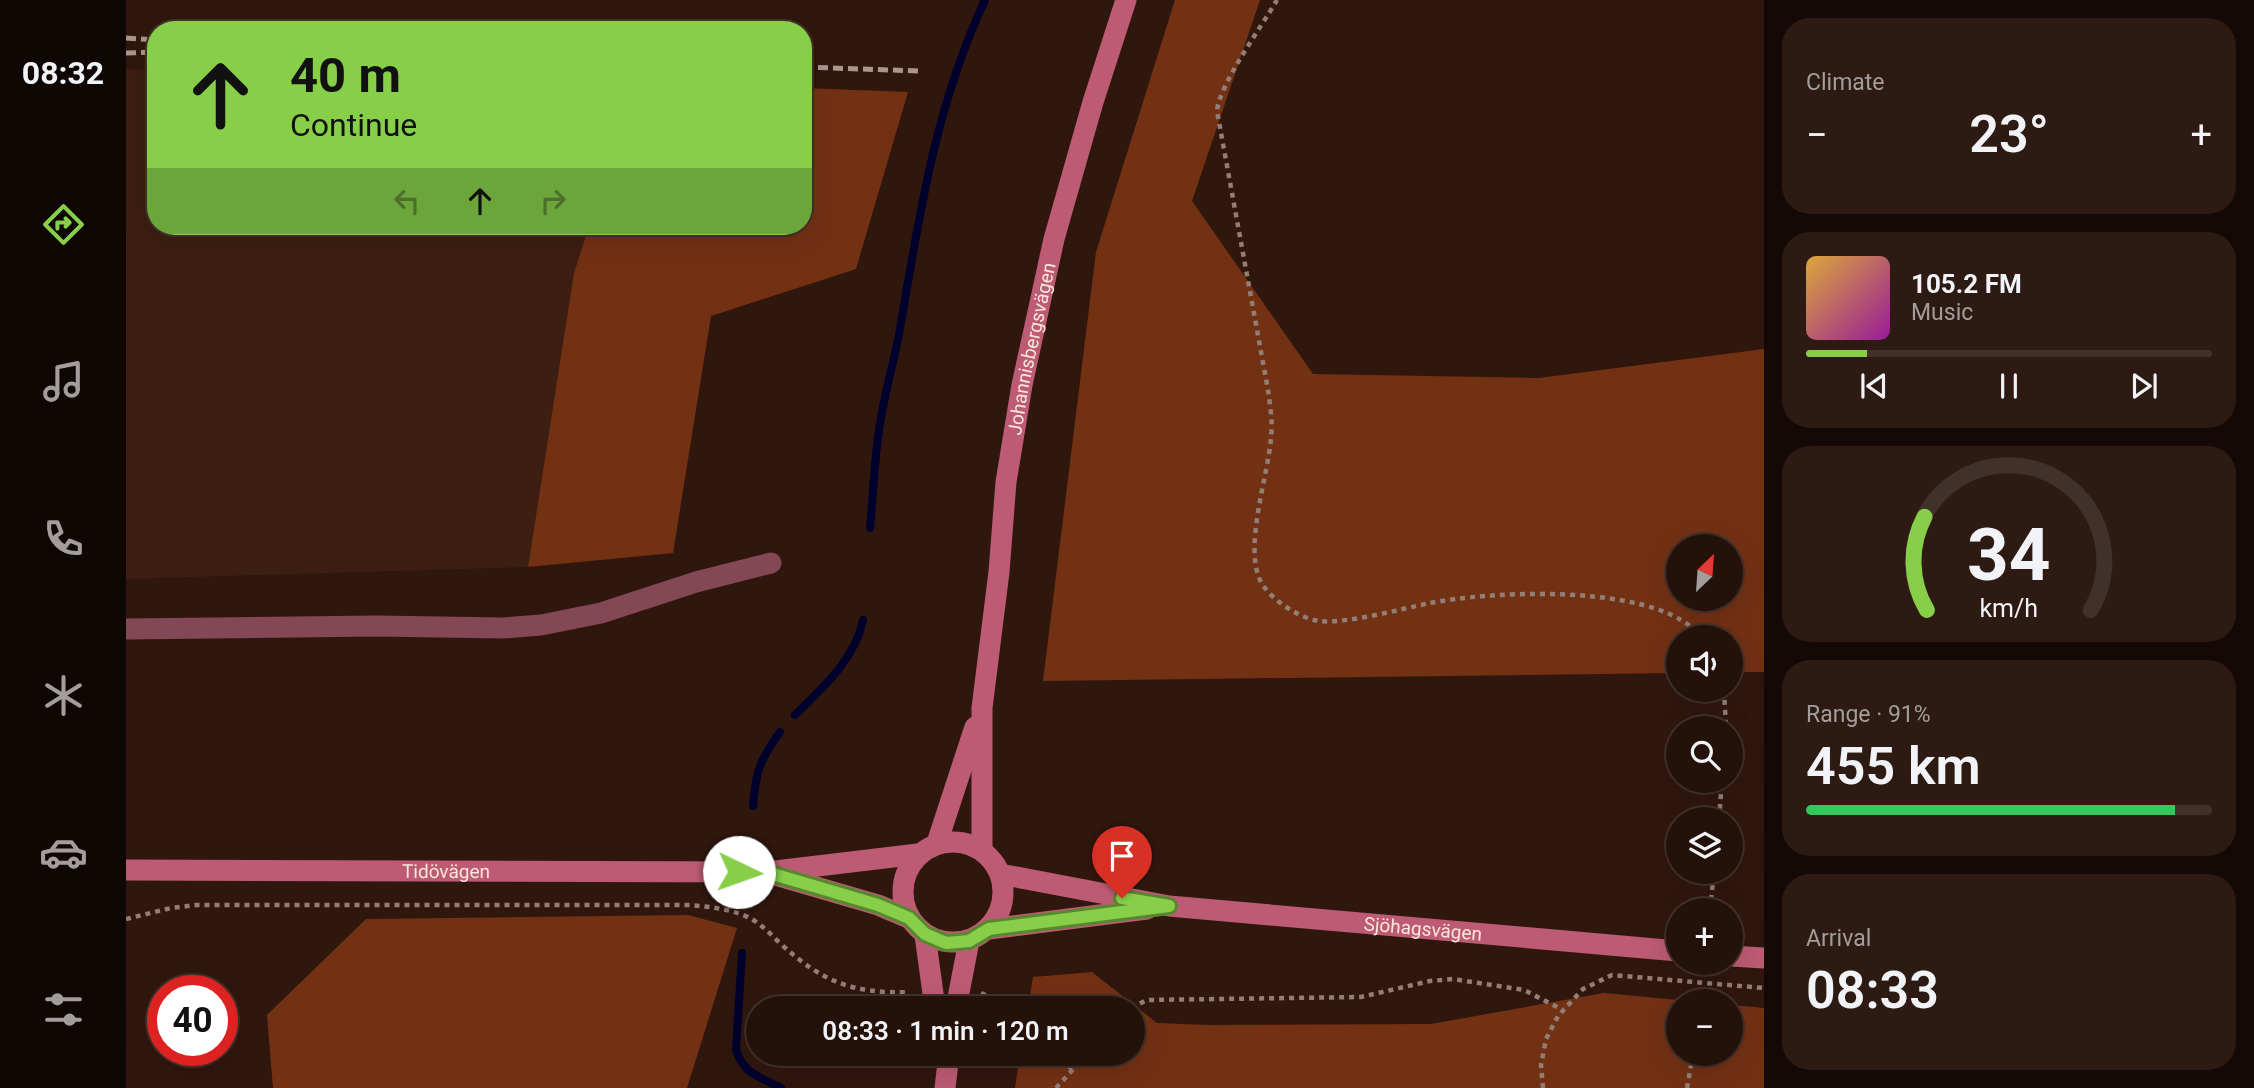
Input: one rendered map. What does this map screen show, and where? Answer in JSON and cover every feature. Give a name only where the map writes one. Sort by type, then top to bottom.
[{"type":"main road","name":"Johannisbergsvägen","points":[[982,849],[982,709],[999,572],[1006,482],[1022,385],[1054,239],[1126,0]]},
{"type":"main road","name":"Johannisbergsvägen","points":[[937,843],[982,709]]},
{"type":"main road","points":[[960,841],[982,849],[997,865],[1004,887],[1001,910],[989,929],[969,941],[946,943],[925,934],[909,918],[902,896],[905,874],[918,855],[937,843],[960,841]]},
{"type":"main road","name":"Tidövägen","points":[[126,870],[766,872],[918,855]]},
{"type":"main road","name":"Tidövägen","points":[[766,872],[878,905],[909,918]]},
{"type":"main road","name":"Sjöhagsvägen","points":[[1000,874],[1169,906],[1666,950]]},
{"type":"main road","name":"Sjöhagsvägen","points":[[989,929],[1169,906]]},
{"type":"main road","points":[[925,934],[933,996]]},
{"type":"main road","points":[[958,996],[969,941]]},
{"type":"main road","points":[[1743,957],[1764,958]]},
{"type":"street","points":[[126,629],[377,626],[503,628],[541,625],[601,613],[696,582],[771,563]]},
{"type":"path","points":[[1277,0],[1225,86],[1217,111],[1268,390],[1272,434],[1254,542],[1260,580],[1272,596],[1304,618],[1321,621],[1342,620],[1435,602],[1537,593],[1641,604],[1682,620],[1688,625]]},
{"type":"path","points":[[126,919],[197,905],[690,905],[722,908],[744,915],[761,925],[806,965],[829,979],[851,988],[909,996]]},
{"type":"path","points":[[1543,1088],[1541,1065],[1546,1039],[1563,1010],[1583,989],[1612,975],[1764,988]]},
{"type":"path","points":[[1145,1001],[1361,997],[1430,981],[1453,979],[1524,990],[1563,1010]]},
{"type":"path","points":[[971,996],[982,993],[988,996]]},
{"type":"path","points":[[1068,1066],[1072,1069]]},
{"type":"path","points":[[1056,1088],[1075,1066]]},
{"type":"path","points":[[1687,1088],[1691,1066]]},
{"type":"shaded area","points":[[1175,0],[1260,0],[1192,201],[1313,374],[1539,378],[1764,349],[1764,672],[1743,672],[1743,625],[1666,625],[1666,673],[1043,681],[1096,252]]},
{"type":"shaded area","points":[[126,69],[147,70],[147,235],[586,235],[574,273],[528,567],[126,579]]},
{"type":"shaded area","points":[[812,88],[908,92],[856,269],[711,316],[673,553],[528,567],[574,273],[586,235],[812,235]]},
{"type":"shaded area","points":[[688,915],[737,928],[687,1088],[273,1088],[267,1015],[366,919]]},
{"type":"shaded area","points":[[1092,972],[1123,996],[1030,996],[1033,977]]},
{"type":"shaded area","points":[[1604,993],[1666,999],[1666,1066],[1743,1066],[1743,1006],[1764,1008],[1764,1088],[1015,1088],[1018,1066],[1145,1066],[1145,1014],[1157,1023],[1207,1025],[1431,1024]]},
{"type":"waterway","points":[[870,528],[880,423],[932,159],[954,79],[985,0]]},
{"type":"waterway","points":[[795,715],[845,661],[863,620]]},
{"type":"waterway","points":[[753,806],[760,767],[780,732]]},
{"type":"waterway","points":[[742,953],[736,1049],[747,1069],[781,1088]]},
{"type":"railway","points":[[126,38],[147,39]]},
{"type":"railway","points":[[126,53],[147,52]]},
{"type":"railway","points":[[812,67],[919,71]]},
{"type":"route","points":[[739,872],[766,872],[878,905],[909,918],[925,934],[946,943],[969,941],[989,929],[1169,906],[1122,898]]}]
